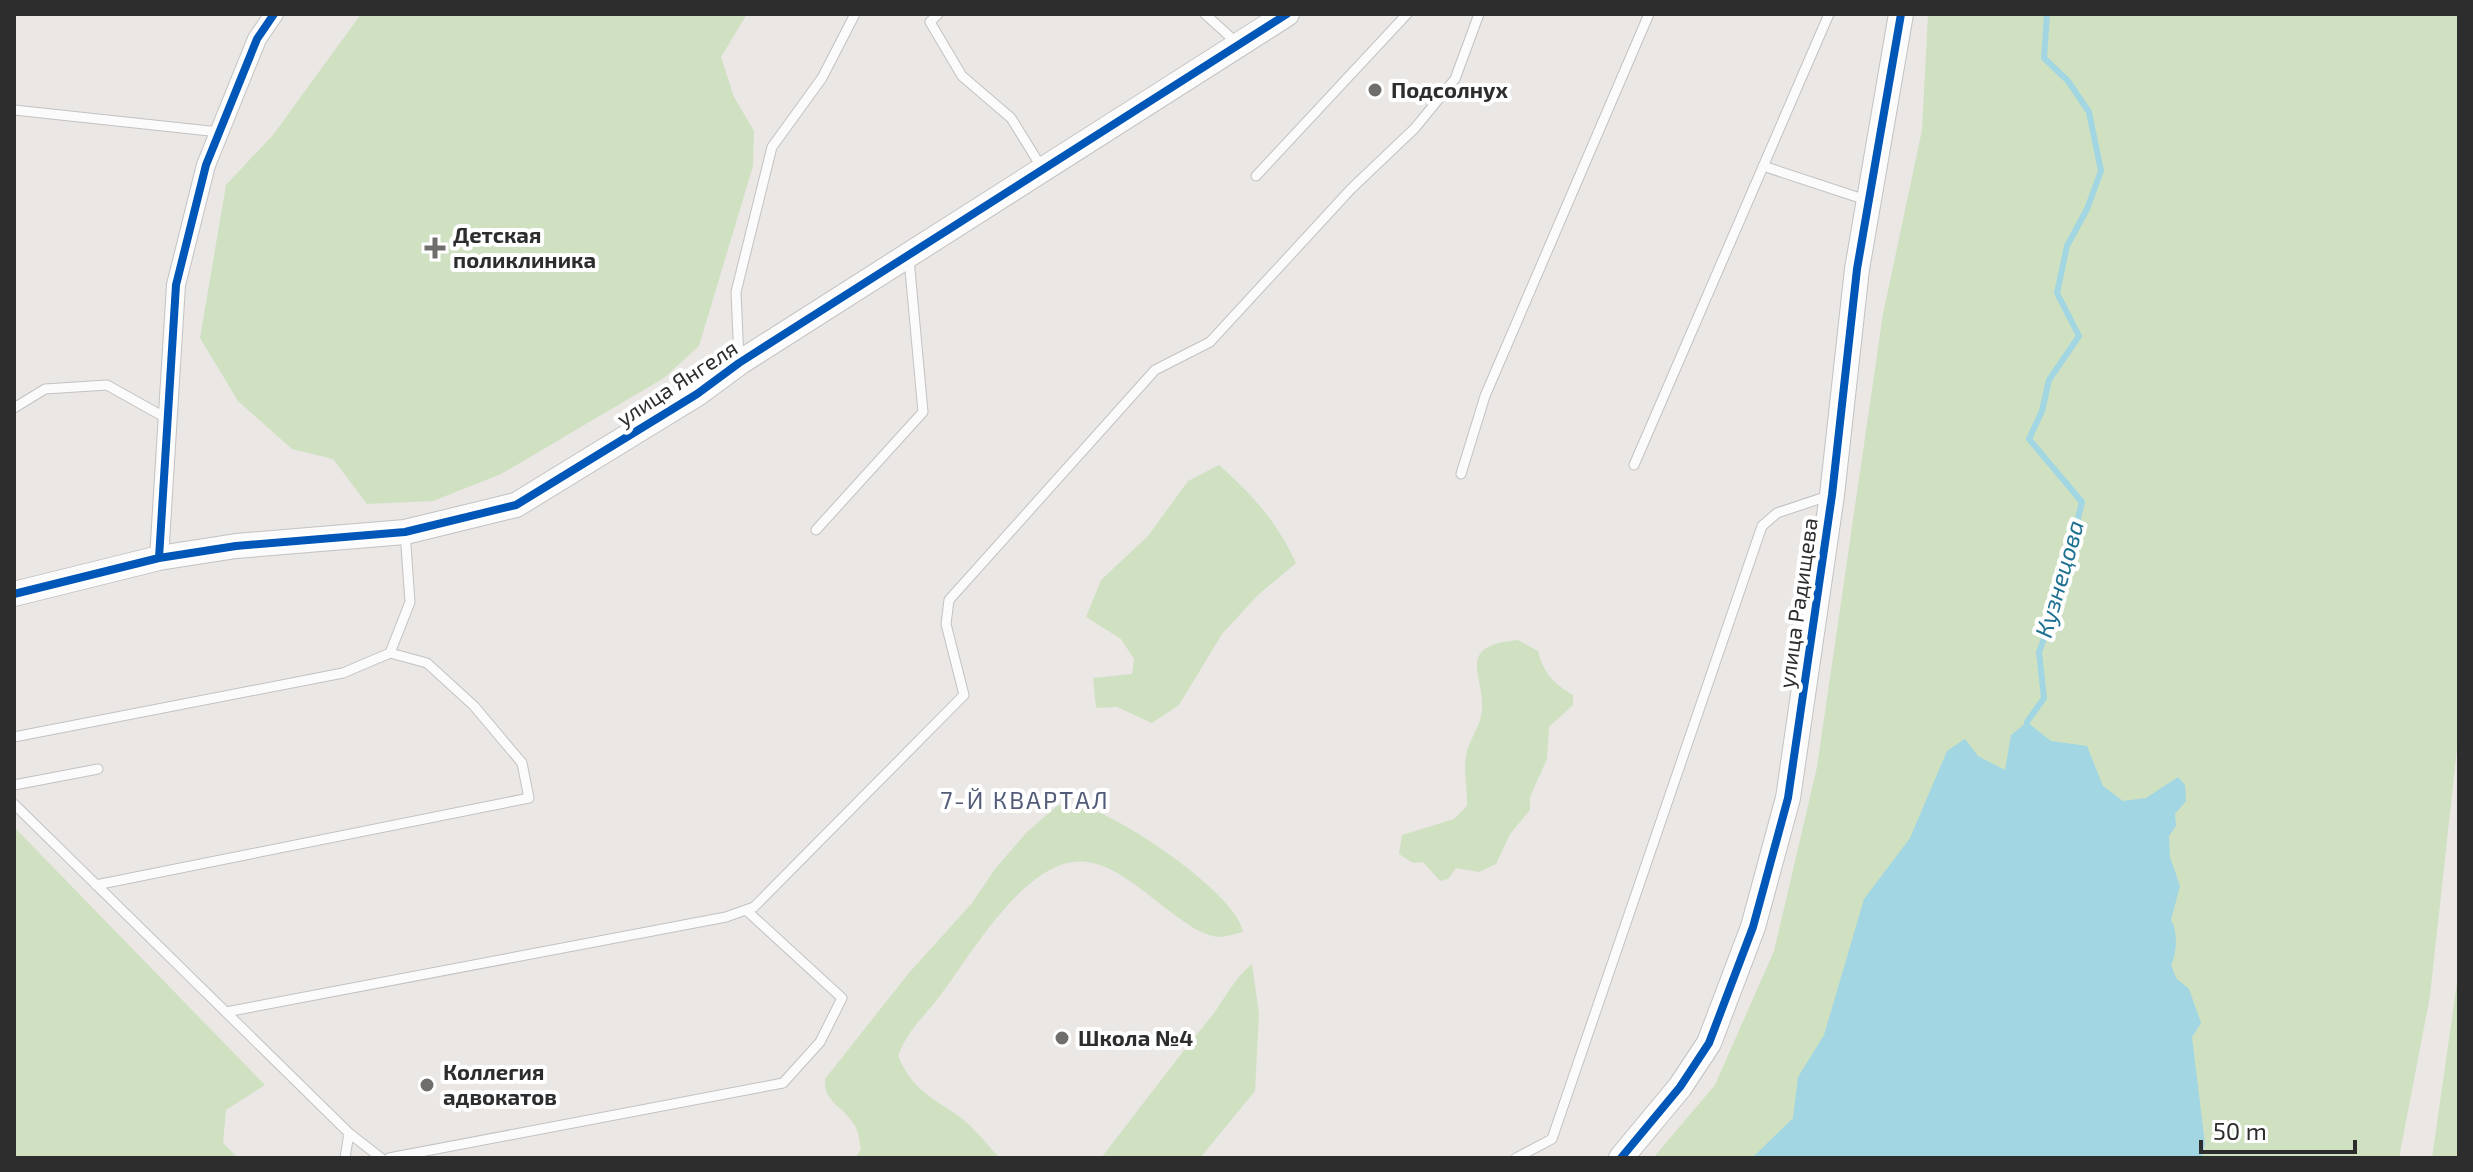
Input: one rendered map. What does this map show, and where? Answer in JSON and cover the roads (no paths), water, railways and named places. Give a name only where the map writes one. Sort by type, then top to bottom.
[{"type":"street","points":[[159,558],[176,285],[206,165],[257,39],[274,14]]},
{"type":"street","name":"улица Янгеля","points":[[14,594],[159,558],[236,546],[405,532],[516,505],[697,394],[739,363],[1287,14]]},
{"type":"street","name":"улица Радищева","points":[[1621,1158],[1680,1087],[1709,1043],[1753,927],[1788,798],[1832,495],[1857,269],[1901,14]]},
{"type":"lane","points":[[739,363],[736,292],[772,147],[822,78],[855,14]]},
{"type":"lane","points":[[938,14],[930,22],[962,76],[1011,118],[1044,171]]},
{"type":"lane","points":[[1205,14],[1239,45]]},
{"type":"lane","points":[[1256,176],[1407,14]]},
{"type":"lane","points":[[226,1012],[726,917],[754,907],[964,695],[946,624],[949,600],[1155,370],[1210,342],[1351,189],[1415,128],[1455,79],[1479,14]]},
{"type":"lane","points":[[1461,474],[1485,396],[1649,14]]},
{"type":"lane","points":[[1634,465],[1829,14]]},
{"type":"lane","points":[[14,110],[219,132]]},
{"type":"lane","points":[[1763,166],[1868,201]]},
{"type":"lane","points":[[816,530],[923,412],[908,256]]},
{"type":"lane","points":[[14,408],[45,389],[107,385],[166,418]]},
{"type":"lane","points":[[1516,1158],[1552,1139],[1762,526],[1777,513],[1832,495]]},
{"type":"lane","points":[[390,653],[410,602],[405,532]]},
{"type":"lane","points":[[14,737],[343,673],[390,653],[427,663],[474,706],[522,763],[529,798],[96,885]]},
{"type":"lane","points":[[14,785],[98,769]]},
{"type":"lane","points":[[14,804],[349,1133],[381,1158]]},
{"type":"lane","points":[[389,1158],[783,1083],[820,1042],[842,998],[746,910]]},
{"type":"lane","points":[[345,1158],[349,1133]]},
{"type":"water","points":[[2027,722],[2051,741],[2087,746],[2103,786],[2123,801],[2146,798],[2178,777],[2185,785],[2186,801],[2175,814],[2176,826],[2169,836],[2170,857],[2180,886],[2171,920],[2176,942],[2171,965],[2176,978],[2189,989],[2201,1023],[2192,1037],[2205,1144],[2202,1158],[1752,1158],[1793,1118],[1798,1077],[1824,1035],[1864,899],[1910,838],[1947,751],[1965,739],[1978,756],[2005,770],[2011,735]]},
{"type":"waterway","name":"Кузнецова","points":[[2027,730],[2027,722],[2044,698],[2039,652],[2056,606],[2082,502],[2029,439],[2042,411],[2049,380],[2079,336],[2057,293],[2067,246],[2087,209],[2101,171],[2089,112],[2068,81],[2044,58],[2047,14]]},
{"type":"place","name":"Подсолнух","points":[[1375,90]]},
{"type":"place","name":"Детская поликлиника","points":[[435,248]]},
{"type":"place","name":"Школа №4","points":[[1062,1038]]},
{"type":"place","name":"Коллегия адвокатов","points":[[427,1085]]},
{"type":"district","name":"7-Й КВАРТАЛ","points":[[1025,801]]}]
